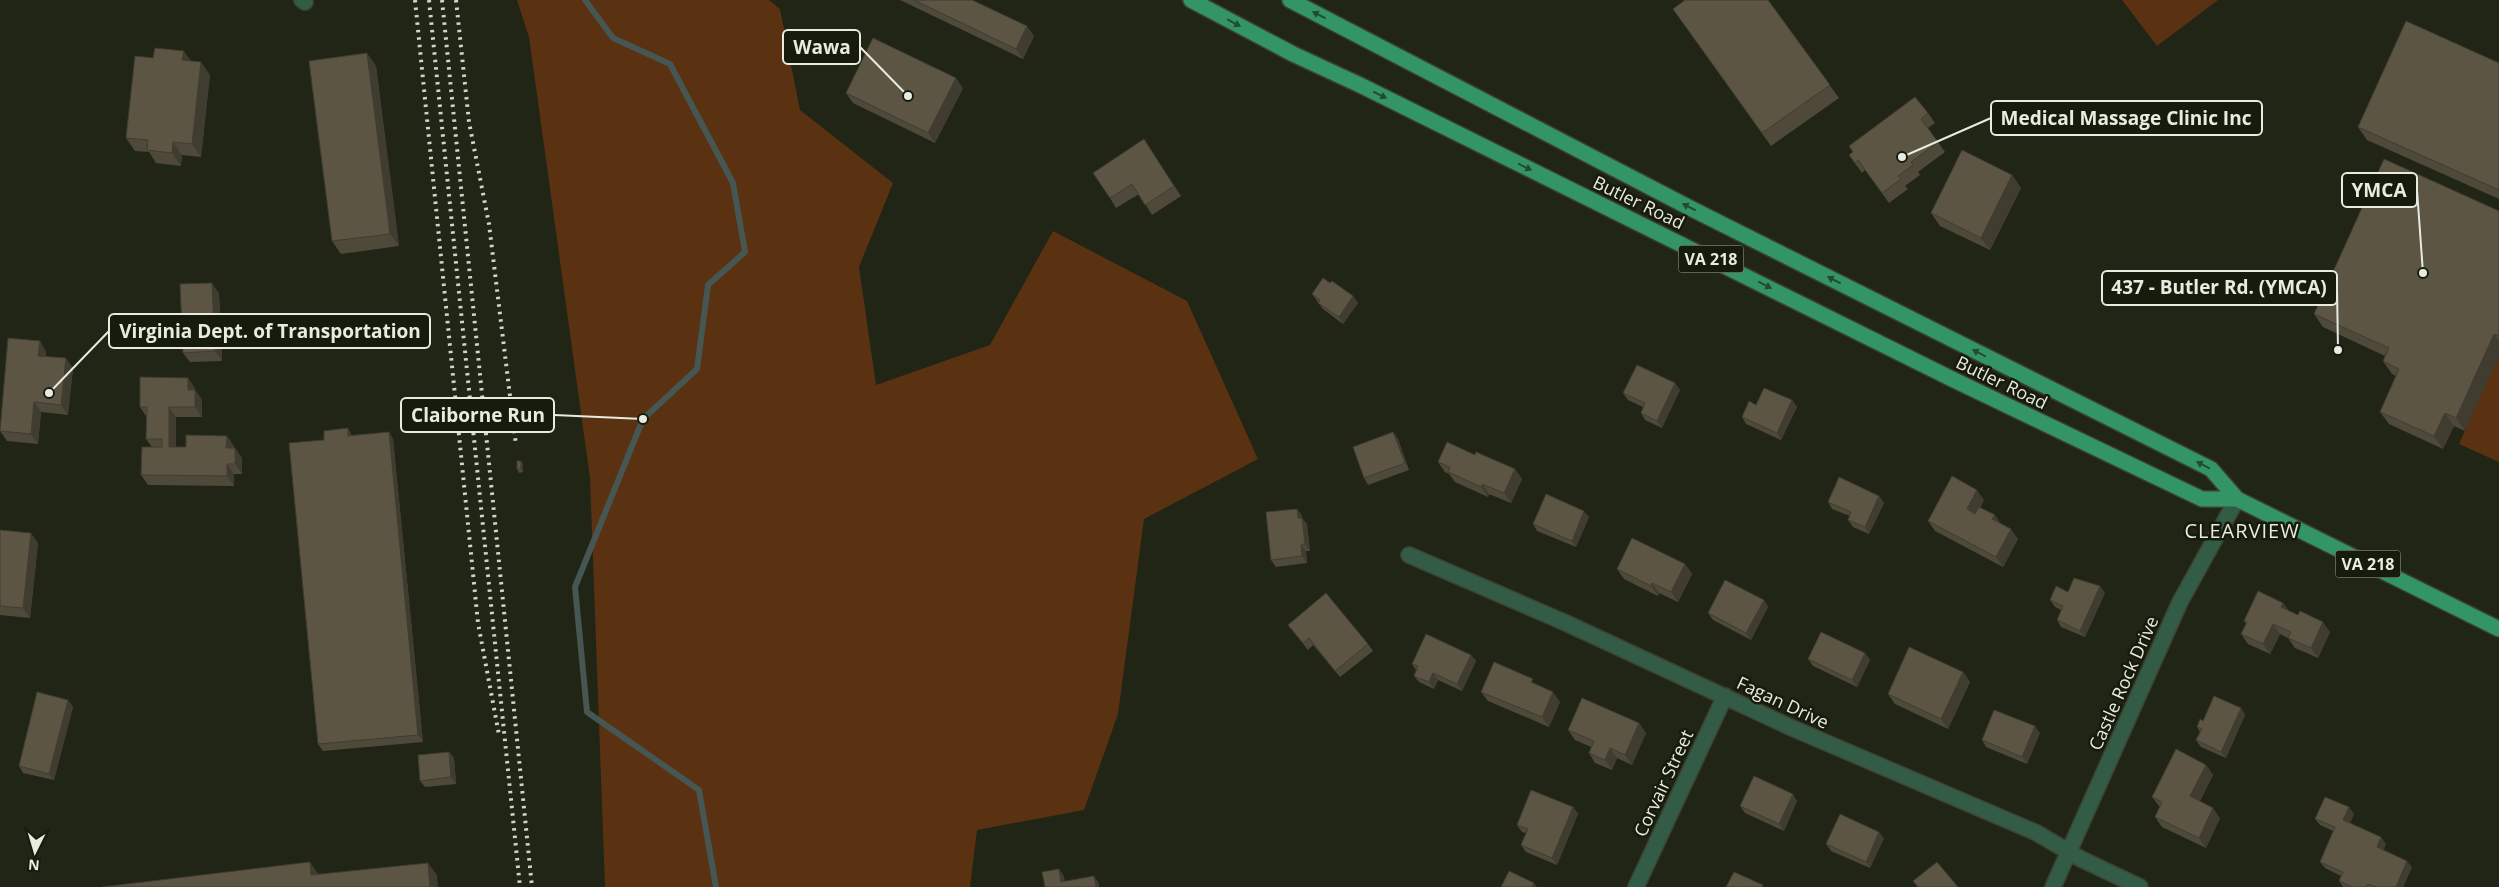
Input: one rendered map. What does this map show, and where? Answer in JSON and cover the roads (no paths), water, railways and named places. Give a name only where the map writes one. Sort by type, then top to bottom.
[{"type":"main road","name":"Butler Road","points":[[1191,0],[1293,54],[1369,89],[1954,380],[2202,499],[2237,499]]},
{"type":"main road","name":"Butler Road","points":[[1290,0],[1692,209],[2211,469],[2237,499],[2499,629]]},
{"type":"street","name":"Castle Rock Drive","points":[[2052,887],[2180,602],[2237,499]]},
{"type":"street","name":"Fagan Drive","points":[[1409,555],[1725,696],[1792,728],[2037,833],[2068,851],[2140,887]]},
{"type":"street","name":"Corvair Street","points":[[1636,887],[1725,696]]},
{"type":"waterway","points":[[585,0],[613,38],[670,64],[733,183],[745,252],[708,285],[697,369],[643,419],[575,587],[587,712],[699,790],[716,887]]},
{"type":"railway","points":[[415,0],[478,623],[499,735]]},
{"type":"railway","points":[[429,0],[520,887]]},
{"type":"railway","points":[[442,0],[532,887]]},
{"type":"railway","points":[[456,0],[469,122],[489,224],[516,445]]},
{"type":"place","name":"Wawa","points":[[908,96]]},
{"type":"place","name":"Medical Massage Clinic Inc","points":[[1902,157]]},
{"type":"place","name":"YMCA","points":[[2423,273]]},
{"type":"place","name":"437 - Butler Rd. (YMCA)","points":[[2338,350]]},
{"type":"place","name":"Virginia Dept. of Transportation","points":[[49,393]]},
{"type":"place","name":"Claiborne Run","points":[[643,419]]},
{"type":"district","name":"CLEARVIEW","points":[[2242,530]]}]
